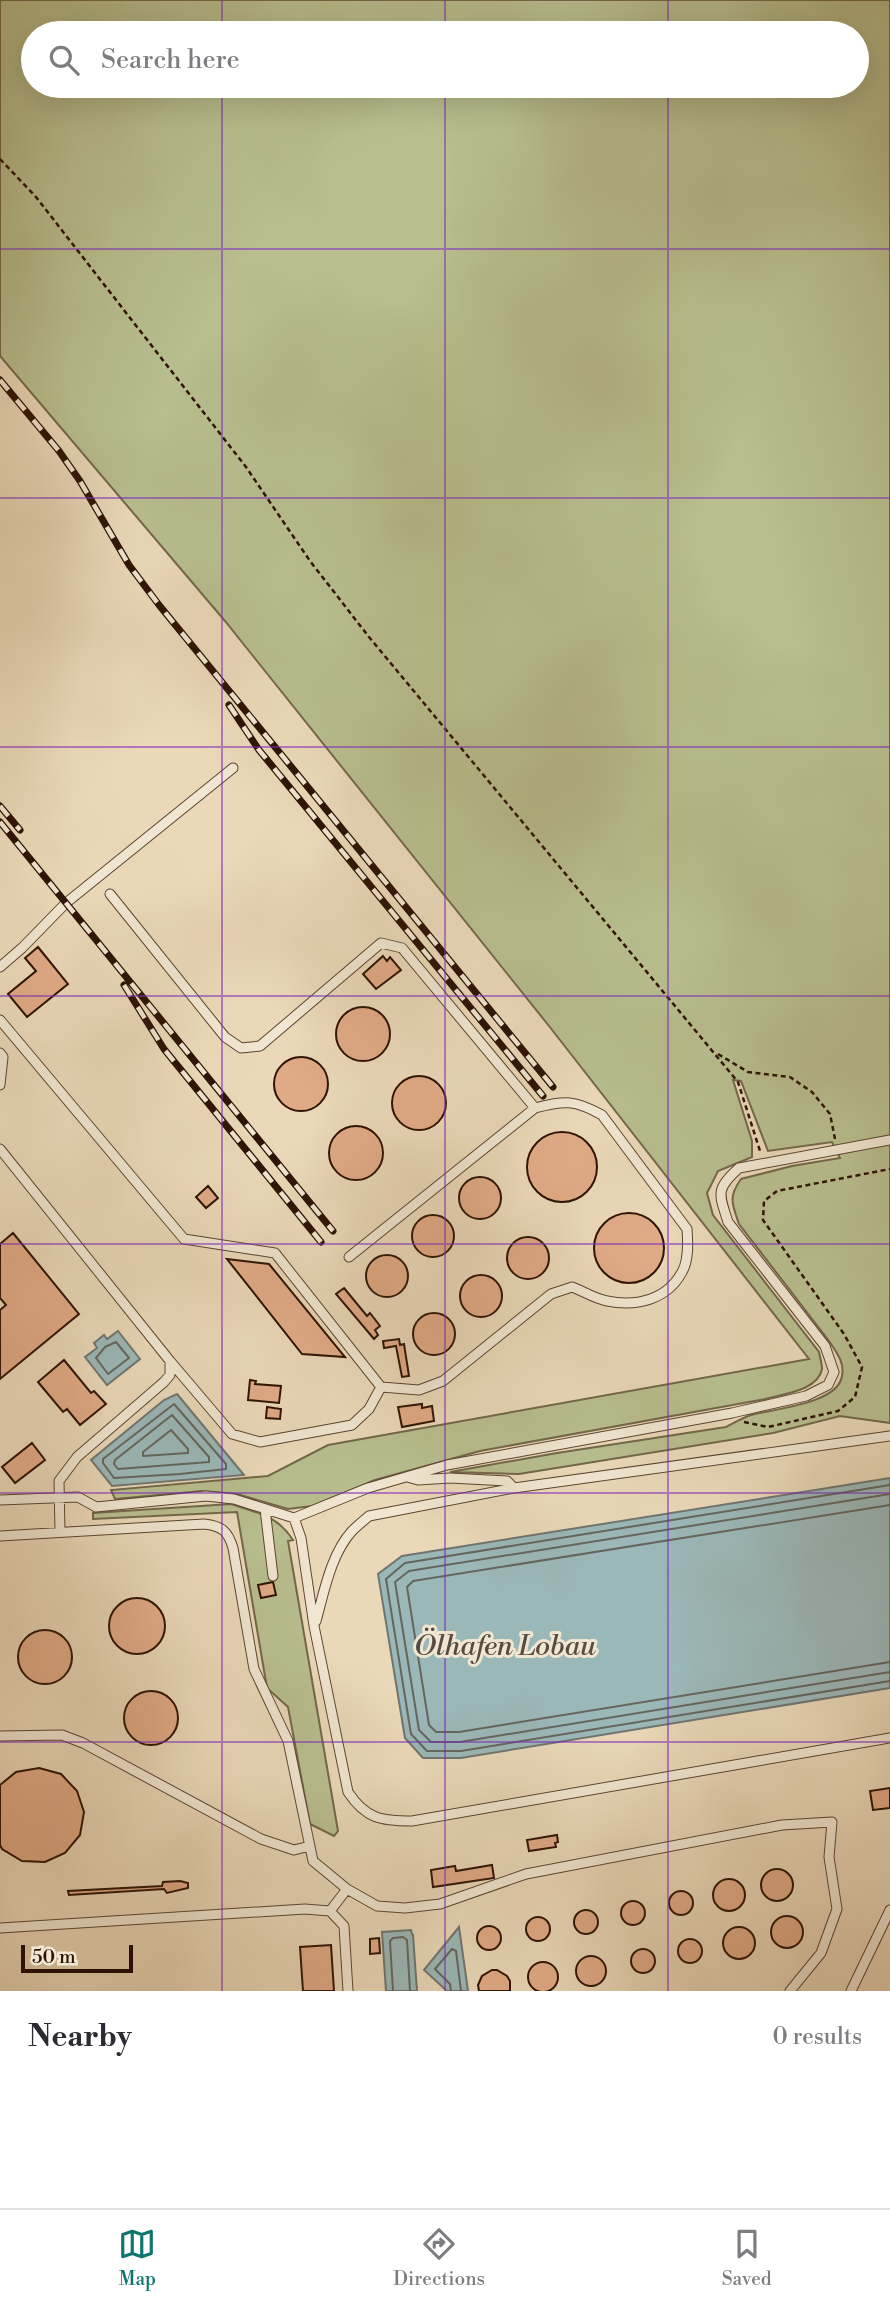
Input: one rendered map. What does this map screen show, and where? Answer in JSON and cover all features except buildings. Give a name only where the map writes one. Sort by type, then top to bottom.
[{"type":"lane","points":[[0,967],[66,903],[233,768]]},
{"type":"lane","points":[[110,894],[225,1037],[241,1048],[260,1046],[381,943],[402,948],[535,1108]]},
{"type":"lane","points":[[0,1020],[184,1239],[275,1253],[381,1387],[419,1390],[443,1381],[551,1294],[572,1287],[606,1301],[630,1303],[652,1300],[670,1289],[684,1270],[688,1245],[687,1229],[602,1115],[582,1104],[557,1102],[535,1108],[349,1257]]},
{"type":"lane","points":[[0,1054],[3,1056],[0,1085]]},
{"type":"lane","points":[[0,1500],[78,1497],[96,1507],[206,1496],[234,1499],[294,1518],[368,1488],[480,1458],[744,1410],[806,1396],[828,1384],[834,1372],[825,1346],[728,1222],[720,1197],[724,1181],[739,1168],[890,1140]]},
{"type":"lane","points":[[0,1149],[232,1434],[260,1442],[352,1425],[369,1409],[381,1387]]},
{"type":"lane","points":[[60,1532],[59,1481],[77,1457],[164,1382],[170,1375],[170,1361]]},
{"type":"lane","points":[[314,1626],[325,1587],[342,1546],[352,1531],[369,1516],[514,1488],[890,1436]]},
{"type":"lane","points":[[406,1476],[418,1480],[450,1478],[507,1481],[514,1488]]},
{"type":"lane","points":[[265,1509],[273,1576]]},
{"type":"lane","points":[[294,1518],[301,1538],[314,1626],[348,1792],[360,1809],[385,1821],[412,1821],[890,1738]]},
{"type":"lane","points":[[0,1536],[204,1524],[216,1525],[225,1530],[233,1548],[254,1669],[288,1741],[313,1860],[347,1889],[377,1906],[405,1908],[440,1904],[526,1874],[782,1825],[832,1822],[829,1857],[837,1909],[821,1954],[790,1991]]},
{"type":"lane","points":[[0,1736],[62,1735],[83,1743],[261,1839],[294,1850],[310,1846]]},
{"type":"lane","points":[[330,1911],[347,1889]]},
{"type":"lane","points":[[0,1927],[305,1909],[330,1911],[344,1926],[348,1991]]},
{"type":"lane","points":[[851,1991],[890,1910]]},
{"type":"path","points":[[0,159],[36,197],[246,467],[310,561],[369,637],[738,1082],[760,1150],[759,1165]]},
{"type":"path","points":[[715,1052],[748,1072],[790,1077],[812,1092],[830,1114],[838,1150]]},
{"type":"path","points":[[764,1201],[778,1191],[890,1169]]},
{"type":"green space","points":[[0,0],[890,0],[890,1423],[840,1416],[773,1433],[519,1474],[450,1472],[726,1427],[751,1415],[817,1399],[838,1385],[843,1371],[837,1353],[739,1224],[732,1201],[741,1179],[792,1166],[840,1158],[832,1142],[768,1151],[741,1081],[733,1080],[752,1141],[752,1157],[718,1171],[707,1193],[713,1215],[819,1352],[822,1369],[814,1382],[807,1387],[765,1399],[480,1451],[375,1480],[312,1506],[288,1509],[237,1494],[202,1491],[115,1499],[111,1490],[268,1476],[328,1445],[809,1359],[549,1026],[225,621],[0,356]]},
{"type":"green space","points":[[231,1504],[273,1520],[293,1540],[288,1541],[338,1831],[334,1836],[310,1824],[288,1707],[267,1688],[237,1512],[93,1519],[93,1513]]},
{"type":"water","points":[[118,1331],[140,1359],[107,1385],[85,1357],[97,1348],[94,1343],[104,1335],[107,1339]]},
{"type":"water","points":[[177,1394],[244,1475],[112,1486],[91,1460],[164,1400]]},
{"type":"water","name":"Ölhafen Lobau","points":[[890,1478],[890,1688],[461,1758],[423,1758],[405,1738],[378,1574],[402,1556]]},
{"type":"water","points":[[459,1927],[468,1991],[447,1991],[424,1970]]},
{"type":"water","points":[[411,1930],[417,1991],[386,1991],[382,1932]]},
{"type":"railway","points":[[0,380],[59,451],[80,481],[129,565],[159,605],[553,1087]]},
{"type":"railway","points":[[229,705],[259,750],[543,1096]]},
{"type":"railway","points":[[0,806],[20,830]]},
{"type":"railway","points":[[0,822],[333,1231]]},
{"type":"railway","points":[[124,985],[164,1049],[321,1242]]}]
